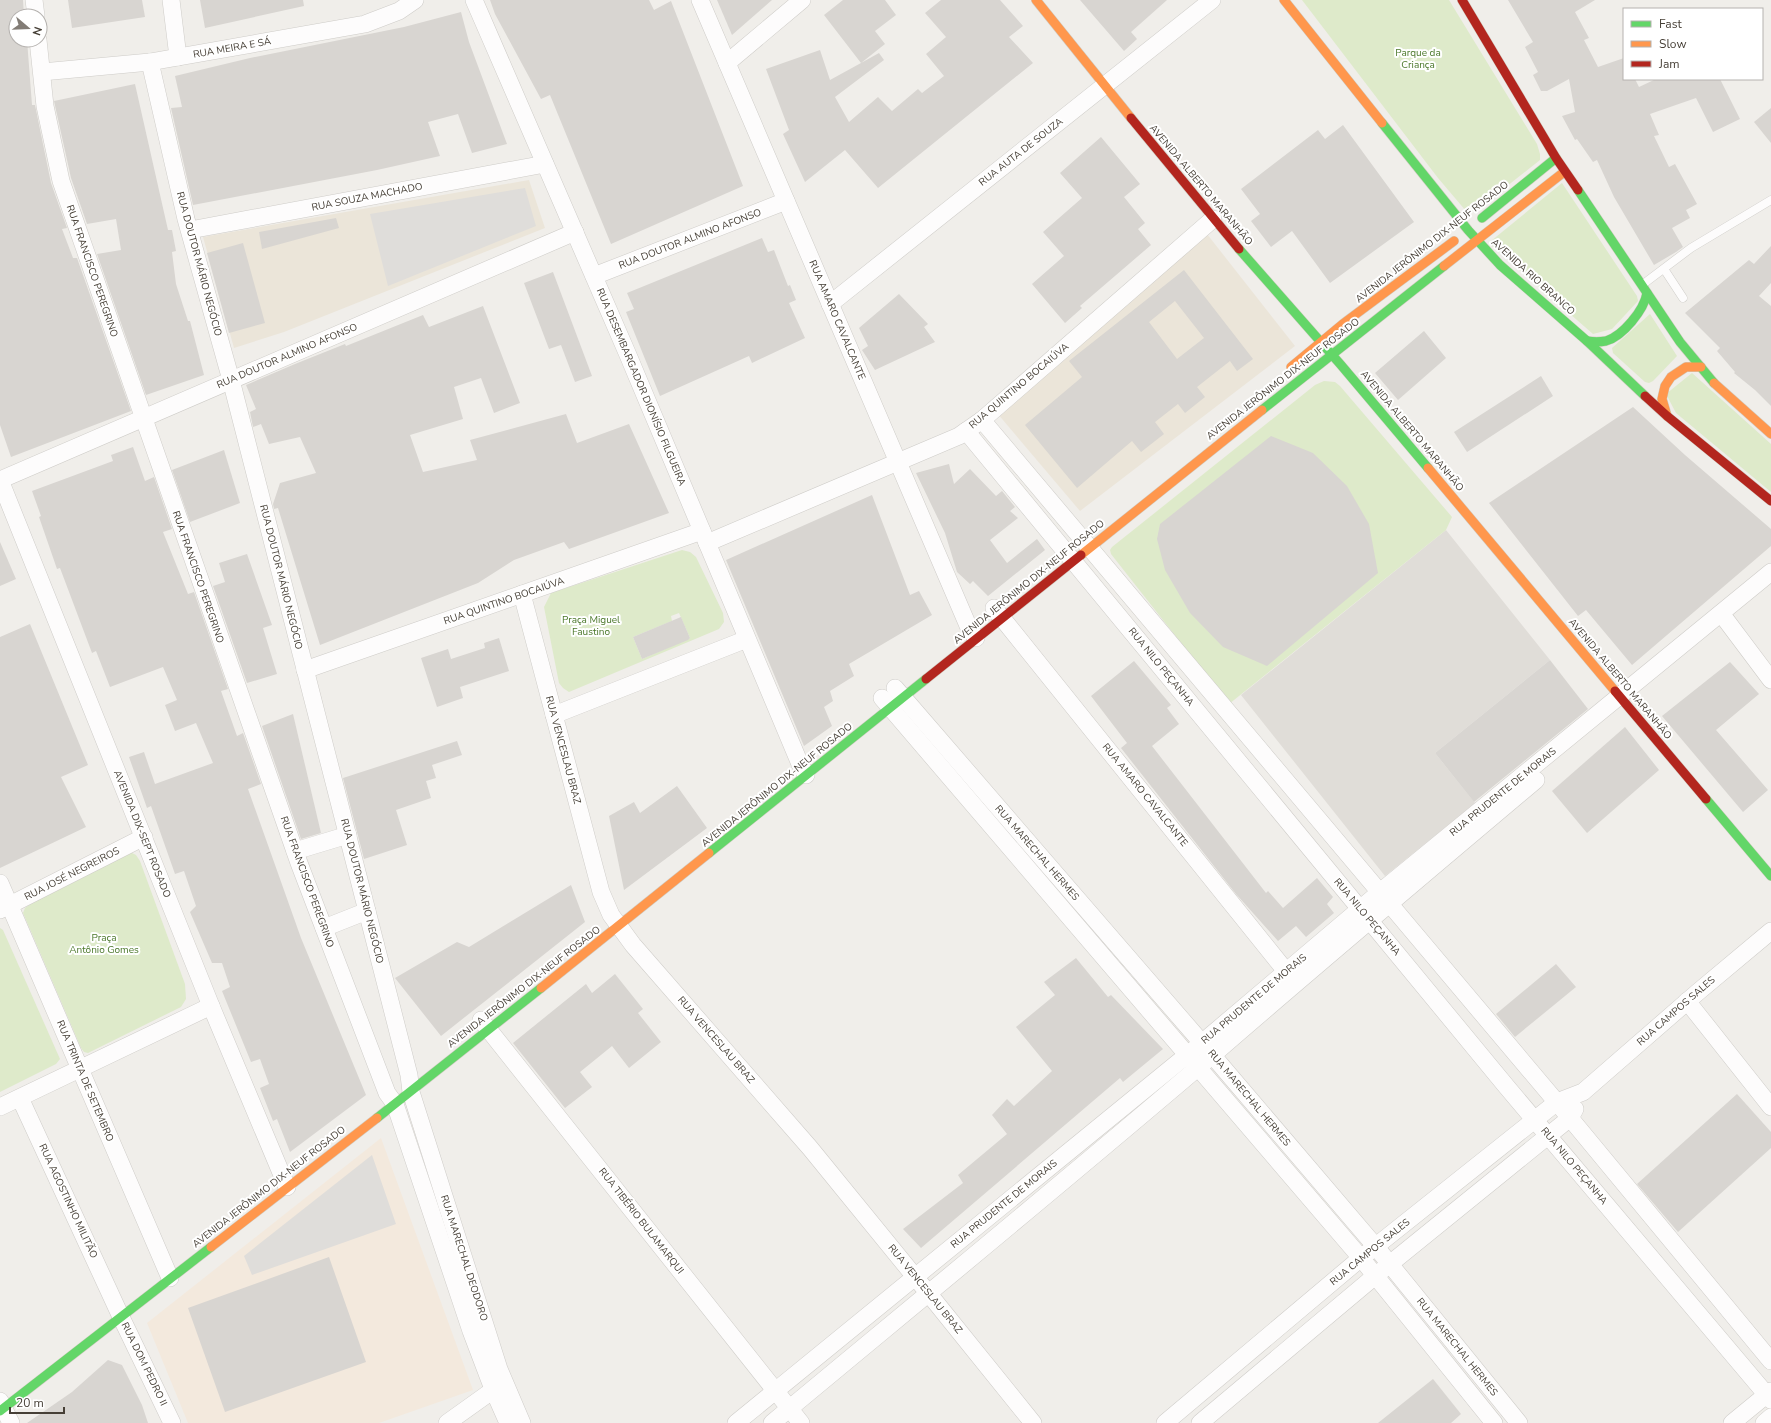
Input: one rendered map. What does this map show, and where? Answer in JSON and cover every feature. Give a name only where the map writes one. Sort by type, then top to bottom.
[{"type":"main road","name":"AVENIDA ALBERTO MARANHÃO","points":[[1036,0],[1213,219],[1332,354],[1771,876]]},
{"type":"main road","name":"AVENIDA RIO BRANCO","points":[[1284,0],[1468,230],[1500,265],[1587,341],[1667,416],[1771,501]]},
{"type":"main road","points":[[1462,0],[1564,172],[1680,342],[1718,386],[1771,434]]},
{"type":"main road","name":"AVENIDA JERÔNIMO DIX-NEUF ROSADO","points":[[1285,372],[1344,323],[1468,230],[1556,158]]},
{"type":"main road","name":"AVENIDA JERÔNIMO DIX-NEUF ROSADO","points":[[3,1405],[117,1308],[483,1022],[1076,546],[1332,354],[1478,241],[1564,172]]},
{"type":"main road","points":[[1587,341],[1600,342],[1608,340],[1642,311],[1646,303],[1644,289]]},
{"type":"main road","points":[[1667,416],[1662,399],[1665,386],[1671,377],[1686,367],[1701,367]]},
{"type":"street","points":[[171,0],[178,57]]},
{"type":"street","name":"RUA MEIRA E SÁ","points":[[42,72],[150,62],[365,24],[399,11],[415,0]]},
{"type":"street","name":"RUA DESEMBARGADOR DIONÍSIO FILGUEIRA","points":[[474,0],[594,276],[801,767]]},
{"type":"street","name":"RUA AMARO CAVALCANTE","points":[[700,0],[898,462],[984,620],[1291,977]]},
{"type":"street","points":[[727,63],[802,0]]},
{"type":"street","name":"RUA AUTA DE SOUZA","points":[[830,304],[1212,0]]},
{"type":"street","name":"RUA FRANCISCO PEREGRINO","points":[[39,48],[45,106],[61,181],[143,418],[295,851],[324,928],[399,1088]]},
{"type":"street","name":"RUA DOUTOR MÁRIO NEGÓCIO","points":[[150,62],[190,230],[231,380],[367,911],[399,1088]]},
{"type":"street","name":"RUA SOUZA MACHADO","points":[[190,230],[545,164]]},
{"type":"street","name":"RUA DOUTOR ALMINO AFONSO","points":[[594,276],[786,201]]},
{"type":"street","name":"RUA QUINTINO BOCAIÚVA","points":[[305,670],[522,594],[705,537],[898,462],[959,436],[982,420],[1213,219]]},
{"type":"street","name":"RUA DOUTOR ALMINO AFONSO","points":[[0,480],[575,232]]},
{"type":"street","name":"RUA NILO PEÇANHA","points":[[982,420],[1076,546],[1364,914],[1506,1086],[1769,1395]]},
{"type":"street","name":"RUA NILO PEÇANHA","points":[[966,431],[1076,546],[1384,898],[1557,1102],[1771,1361]]},
{"type":"street","name":"AVENIDA DIX-SEPT ROSADO","points":[[0,480],[282,1179]]},
{"type":"street","name":"RUA PRUDENTE DE MORAIS","points":[[1624,700],[1771,572]]},
{"type":"street","name":"RUA PRUDENTE DE MORAIS","points":[[736,1423],[915,1277],[1207,1049],[1364,914],[1624,700],[1726,620],[1771,582]]},
{"type":"street","name":"RUA VENCESLAU BRAZ","points":[[522,594],[601,892],[613,918],[633,945],[810,1148],[1033,1423]]},
{"type":"street","points":[[1726,620],[1771,680]]},
{"type":"street","points":[[554,715],[748,639]]},
{"type":"street","name":"RUA MARECHAL HERMES","points":[[891,696],[1207,1049],[1376,1247],[1519,1423]]},
{"type":"street","name":"RUA MARECHAL HERMES","points":[[891,696],[1192,1061],[1361,1258],[1494,1423]]},
{"type":"street","points":[[295,851],[348,834]]},
{"type":"street","name":"RUA JOSÉ NEGREIROS","points":[[5,908],[144,837]]},
{"type":"street","name":"RUA TRINTA DE SETEMBRO","points":[[0,883],[5,908],[80,1069],[167,1269]]},
{"type":"street","points":[[324,928],[367,911]]},
{"type":"street","name":"RUA CAMPOS SALES","points":[[1165,1423],[1361,1258],[1557,1102],[1583,1092],[1687,1001],[1771,931]]},
{"type":"street","points":[[1687,1001],[1771,1107]]},
{"type":"street","points":[[0,1107],[211,1006]]},
{"type":"street","name":"RUA TIBÉRIO BULAMARQUI","points":[[483,1022],[801,1423]]},
{"type":"street","name":"RUA PRUDENTE DE MORAIS","points":[[772,1423],[929,1294],[1192,1061]]},
{"type":"street","name":"RUA MARECHAL DEODORO","points":[[399,1088],[471,1331],[499,1385],[522,1423]]},
{"type":"street","name":"RUA CAMPOS SALES","points":[[1200,1423],[1375,1276],[1570,1118],[1583,1092]]},
{"type":"street","name":"RUA AGOSTINHO MILITÃO","points":[[20,1098],[117,1308]]},
{"type":"street","name":"RUA DOM PEDRO II","points":[[117,1308],[172,1423]]},
{"type":"street","points":[[447,1423],[499,1385]]},
{"type":"street","name":"RUA MARECHAL DEODORO","points":[[499,1385],[508,1423]]},
{"type":"street","points":[[1732,1423],[1769,1395]]},
{"type":"street","points":[[1764,1423],[1771,1417]]},
{"type":"lane","points":[[1644,289],[1664,268],[1691,248],[1771,200]]},
{"type":"lane","points":[[1664,268],[1683,298]]},
{"type":"shaded area","points":[[529,180],[545,228],[284,332],[234,348],[203,237]]},
{"type":"shaded area","points":[[525,188],[536,226],[388,286],[370,214]]},
{"type":"shaded area","points":[[1207,234],[1295,346],[1080,511],[997,413]]},
{"type":"shaded area","points":[[1446,530],[1550,660],[1435,753],[1475,803],[1385,876],[1241,695]]},
{"type":"shaded area","points":[[381,1138],[473,1390],[379,1423],[188,1423],[147,1323]]},
{"type":"shaded area","points":[[372,1155],[396,1224],[252,1275],[244,1256]]},
{"type":"green space","name":"Parque da Criança","points":[[1302,0],[1449,0],[1537,144],[1540,160],[1477,210],[1471,212],[1466,211],[1438,178]]},
{"type":"green space","points":[[1562,183],[1637,296],[1638,301],[1612,329],[1593,334],[1491,245],[1491,241]]},
{"type":"green space","points":[[1650,314],[1677,356],[1653,381],[1649,383],[1645,382],[1613,353],[1612,348]]},
{"type":"green space","points":[[1692,373],[1771,444],[1771,492],[1676,413],[1666,394]]},
{"type":"green space","points":[[1324,381],[1335,382],[1340,386],[1452,517],[1446,530],[1229,704],[1111,554],[1110,550],[1315,385]]},
{"type":"green space","name":"Praça Miguel Faustino","points":[[682,550],[690,552],[696,557],[723,613],[724,622],[719,629],[569,692],[559,683],[544,607],[551,593]],"holes":[[[679,613],[690,638],[642,659],[633,637],[672,621],[671,616]]]},
{"type":"green space","name":"Praça Antônio Gomes","points":[[130,852],[136,855],[140,861],[185,984],[186,999],[181,1007],[88,1053],[84,1052],[81,1048],[23,913],[25,908],[29,905]]},
{"type":"green space","points":[[0,928],[3,930],[60,1059],[56,1064],[0,1092]]},
{"type":"building","points":[[0,0],[23,0],[24,8],[8,8],[8,48],[28,48],[32,105],[35,105],[51,183],[67,228],[62,229],[73,258],[77,258],[131,411],[11,457],[0,425]]},
{"type":"building","points":[[68,0],[142,0],[145,17],[72,28]]},
{"type":"building","points":[[200,0],[303,0],[304,6],[205,28]]},
{"type":"building","points":[[490,0],[649,0],[654,10],[671,1],[743,186],[611,244],[550,95],[541,99],[495,14]]},
{"type":"building","points":[[717,0],[772,0],[732,35]]},
{"type":"building","points":[[843,0],[885,0],[896,15],[875,31],[885,44],[861,63],[824,15]]},
{"type":"building","points":[[941,0],[1000,0],[1023,26],[1009,37],[1033,63],[878,188],[845,150],[805,182],[783,134],[789,130],[766,69],[820,50],[830,80],[879,53],[884,60],[835,97],[849,122],[878,97],[892,111],[918,89],[922,93],[944,76],[926,54],[946,37],[925,13]]},
{"type":"building","points":[[1080,0],[1167,0],[1131,32],[1137,39],[1124,51]]},
{"type":"building","points":[[1508,0],[1595,0],[1575,12],[1589,38],[1584,40],[1598,67],[1623,58],[1623,80],[1636,80],[1639,87],[1654,80],[1720,80],[1740,119],[1713,132],[1696,98],[1650,114],[1659,135],[1654,136],[1669,167],[1675,164],[1697,204],[1686,210],[1690,218],[1672,228],[1683,247],[1676,252],[1654,265],[1614,197],[1597,160],[1593,162],[1577,139],[1575,140],[1562,116],[1575,112],[1569,79],[1547,91],[1541,91],[1533,75],[1538,72],[1525,47],[1533,42]]},
{"type":"building","points":[[461,12],[469,42],[507,144],[472,153],[458,114],[428,122],[440,156],[377,170],[193,205],[171,108],[182,107],[175,76],[250,58],[404,27]]},
{"type":"building","points":[[135,84],[168,230],[172,230],[176,251],[172,252],[176,284],[188,321],[190,321],[204,375],[146,395],[97,254],[121,250],[116,219],[87,224],[71,178],[54,101]]},
{"type":"building","points":[[1771,108],[1771,143],[1754,122]]},
{"type":"building","points":[[1343,125],[1414,222],[1330,283],[1292,231],[1271,247],[1251,221],[1260,214],[1241,189],[1318,130],[1325,139]]},
{"type":"building","points":[[1101,137],[1140,184],[1124,197],[1145,223],[1138,229],[1151,245],[1080,306],[1082,308],[1065,323],[1032,284],[1064,256],[1043,232],[1082,198],[1060,173]]},
{"type":"building","points":[[336,218],[339,228],[262,249],[259,232]]},
{"type":"building","points":[[762,238],[768,252],[774,250],[788,286],[790,285],[796,300],[789,303],[805,338],[752,363],[749,356],[660,396],[626,312],[634,309],[627,293]]},
{"type":"building","points":[[243,243],[265,323],[229,333],[207,253]]},
{"type":"building","points":[[1771,246],[1771,283],[1759,296],[1771,306],[1771,406],[1755,390],[1734,373],[1735,372],[1717,351],[1720,348],[1685,313],[1749,260],[1754,264]]},
{"type":"building","points":[[1184,270],[1253,359],[1237,371],[1230,361],[1197,387],[1205,397],[1185,413],[1178,404],[1155,422],[1164,434],[1141,452],[1132,441],[1077,488],[1025,425],[1082,377],[1069,361]],"holes":[[[1175,301],[1204,338],[1177,359],[1149,322]]]},
{"type":"building","points":[[553,272],[592,376],[575,382],[561,345],[549,349],[524,283]]},
{"type":"building","points":[[899,294],[928,324],[924,327],[935,342],[875,370],[862,350],[868,346],[859,328]]},
{"type":"building","points":[[483,306],[520,403],[494,413],[481,378],[454,387],[463,419],[410,435],[423,472],[477,460],[470,440],[566,414],[577,443],[629,424],[669,513],[569,549],[564,542],[514,560],[478,583],[320,645],[278,508],[274,509],[273,504],[280,483],[316,473],[300,437],[269,444],[261,424],[253,427],[250,412],[256,409],[246,385],[345,344],[346,346],[423,315],[429,327]]},
{"type":"building","points":[[1424,331],[1446,358],[1398,400],[1375,373]]},
{"type":"building","points":[[1541,376],[1553,396],[1467,452],[1454,432]]},
{"type":"building","points":[[1633,407],[1685,455],[1771,529],[1771,546],[1632,665],[1586,610],[1578,616],[1489,503]]},
{"type":"building","points":[[1271,436],[1313,453],[1347,486],[1369,524],[1378,573],[1267,666],[1223,647],[1190,613],[1165,570],[1157,539],[1160,524]]},
{"type":"building","points":[[133,447],[145,481],[154,477],[172,529],[163,532],[188,594],[194,592],[228,689],[221,691],[237,736],[243,733],[261,784],[248,789],[301,938],[366,1095],[290,1152],[277,1119],[273,1121],[260,1088],[269,1084],[260,1059],[251,1062],[222,991],[230,987],[222,963],[212,963],[190,912],[196,906],[184,871],[175,874],[151,806],[147,808],[129,757],[144,752],[155,784],[213,763],[196,723],[175,731],[165,705],[177,700],[163,667],[110,687],[96,651],[92,653],[60,568],[57,569],[39,517],[41,516],[32,491],[113,461],[111,455]]},
{"type":"building","points":[[224,450],[240,503],[190,522],[172,470]]},
{"type":"building","points":[[949,464],[954,484],[970,469],[996,496],[1002,491],[1015,507],[1010,511],[1018,518],[990,540],[1007,563],[1037,539],[1045,550],[988,596],[973,581],[970,584],[957,572],[945,533],[916,473]]},
{"type":"building","points":[[872,495],[910,595],[919,591],[932,615],[849,664],[854,676],[830,691],[833,701],[824,707],[832,726],[804,746],[726,560]]},
{"type":"building","points":[[0,542],[16,579],[0,586]]},
{"type":"building","points":[[247,554],[272,625],[263,628],[277,674],[247,683],[213,586],[225,582],[219,563]]},
{"type":"building","points":[[681,617],[690,638],[642,659],[633,637]]},
{"type":"building","points":[[30,624],[88,765],[61,777],[86,827],[0,868],[0,637]]},
{"type":"building","points":[[499,638],[509,671],[460,687],[463,698],[437,707],[421,658],[448,649],[451,659],[485,648],[484,643]]},
{"type":"building","points":[[1550,660],[1588,709],[1474,802],[1435,753]]},
{"type":"building","points":[[1134,661],[1171,705],[1167,708],[1179,724],[1152,746],[1266,893],[1268,891],[1283,908],[1317,878],[1333,897],[1327,904],[1334,913],[1306,937],[1296,926],[1278,941],[1236,894],[1121,748],[1127,743],[1091,696]]},
{"type":"building","points":[[1730,662],[1759,694],[1716,730],[1768,790],[1743,812],[1662,716]]},
{"type":"building","points":[[293,714],[321,833],[301,839],[262,726]]},
{"type":"building","points":[[1625,727],[1659,770],[1587,833],[1552,791]]},
{"type":"building","points":[[457,741],[462,755],[432,765],[436,778],[426,781],[431,798],[396,810],[407,845],[364,859],[343,778]]},
{"type":"building","points":[[677,786],[707,828],[624,890],[609,816],[634,802],[640,813]]},
{"type":"building","points":[[571,885],[585,922],[441,1036],[395,978],[457,942],[469,947]]},
{"type":"building","points":[[1076,958],[1108,997],[1111,995],[1163,1049],[1123,1082],[1120,1078],[921,1248],[903,1229],[963,1183],[958,1175],[1007,1134],[992,1115],[1007,1099],[1014,1106],[1052,1071],[1016,1027],[1055,995],[1044,982]]},
{"type":"building","points":[[1556,964],[1576,987],[1515,1037],[1496,1014]]},
{"type":"building","points":[[615,974],[643,1009],[638,1013],[661,1042],[629,1068],[612,1046],[580,1072],[592,1087],[565,1108],[513,1043],[586,984],[592,993]]},
{"type":"building","points":[[1737,1094],[1771,1132],[1771,1148],[1678,1232],[1637,1184]]},
{"type":"building","points":[[329,1257],[366,1362],[225,1412],[188,1308]]},
{"type":"building","points":[[108,1360],[122,1365],[142,1405],[148,1423],[27,1423],[72,1392]]},
{"type":"building","points":[[1433,1379],[1461,1414],[1451,1423],[1378,1423]]},
{"type":"traffic: fast","points":[[1382,123],[1468,230],[1500,265],[1587,341],[1645,396]]},
{"type":"traffic: fast","points":[[1482,218],[1556,158]]},
{"type":"traffic: fast","points":[[1578,190],[1680,342],[1714,383]]},
{"type":"traffic: fast","points":[[1239,249],[1341,365],[1428,468]]},
{"type":"traffic: fast","points":[[1262,410],[1444,266]]},
{"type":"traffic: fast","points":[[1587,341],[1606,341],[1619,334],[1632,322],[1642,307],[1647,293]]},
{"type":"traffic: fast","points":[[709,853],[926,679]]},
{"type":"traffic: fast","points":[[1706,799],[1771,876]]},
{"type":"traffic: fast","points":[[377,1118],[541,988]]},
{"type":"traffic: fast","points":[[0,1411],[211,1247]]},
{"type":"traffic: slow","points":[[1036,0],[1131,118]]},
{"type":"traffic: slow","points":[[1284,0],[1382,123]]},
{"type":"traffic: slow","points":[[1444,266],[1564,172]]},
{"type":"traffic: slow","points":[[1291,367],[1344,323],[1454,241]]},
{"type":"traffic: slow","points":[[1667,416],[1662,399],[1665,386],[1671,377],[1686,367],[1701,367]]},
{"type":"traffic: slow","points":[[1714,383],[1771,434]]},
{"type":"traffic: slow","points":[[1081,555],[1262,410]]},
{"type":"traffic: slow","points":[[1428,468],[1615,691]]},
{"type":"traffic: slow","points":[[541,988],[709,853]]},
{"type":"traffic: slow","points":[[211,1247],[377,1118]]},
{"type":"traffic: jam","points":[[1462,0],[1556,158],[1578,190]]},
{"type":"traffic: jam","points":[[1131,118],[1239,249]]},
{"type":"traffic: jam","points":[[1645,396],[1667,416],[1771,501]]},
{"type":"traffic: jam","points":[[926,679],[1081,555]]},
{"type":"traffic: jam","points":[[1615,691],[1706,799]]}]
